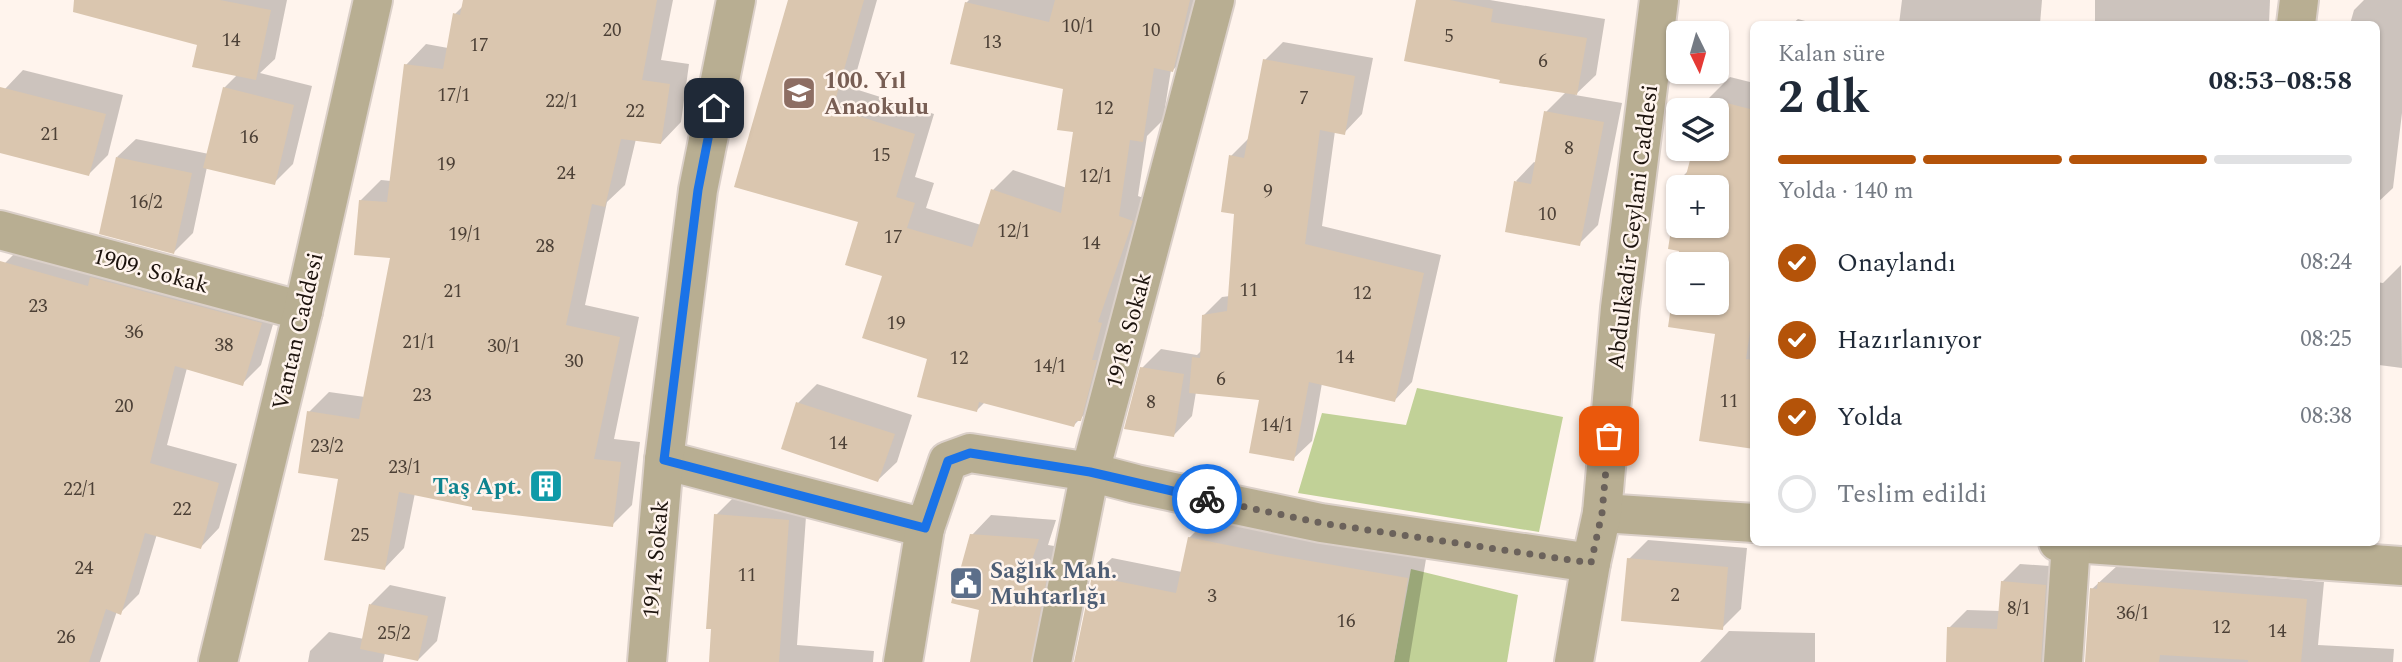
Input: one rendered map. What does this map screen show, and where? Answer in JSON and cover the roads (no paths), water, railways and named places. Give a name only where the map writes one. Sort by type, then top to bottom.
[{"type":"street","name":"Vantan Caddesi","points":[[218,662],[303,311],[373,0]]},
{"type":"street","name":"1914. Sokak","points":[[647,662],[664,460],[698,190],[736,0]]},
{"type":"street","name":"1918. Sokak","points":[[1052,662],[1090,472],[1215,0]]},
{"type":"street","name":"Abdulkadir Geylani Caddesi","points":[[1574,662],[1602,513],[1620,309],[1659,0]]},
{"type":"street","points":[[2296,21],[2299,0]]},
{"type":"street","name":"1909. Sokak","points":[[0,230],[303,311]]},
{"type":"street","points":[[903,662],[925,528],[948,461],[970,453],[1090,472],[1321,523],[1591,563]]},
{"type":"street","points":[[664,460],[925,528]]},
{"type":"street","points":[[1602,513],[1750,523]]},
{"type":"street","points":[[2063,662],[2071,546]]},
{"type":"street","points":[[2169,546],[2234,548],[2402,566]]},
{"type":"place","name":"100. Yıl Anaokulu","points":[[799,93]]},
{"type":"place","name":"Taş Apt.","points":[[546,486]]},
{"type":"place","name":"Sağlık Mah. Muhtarlığı","points":[[966,583]]}]
